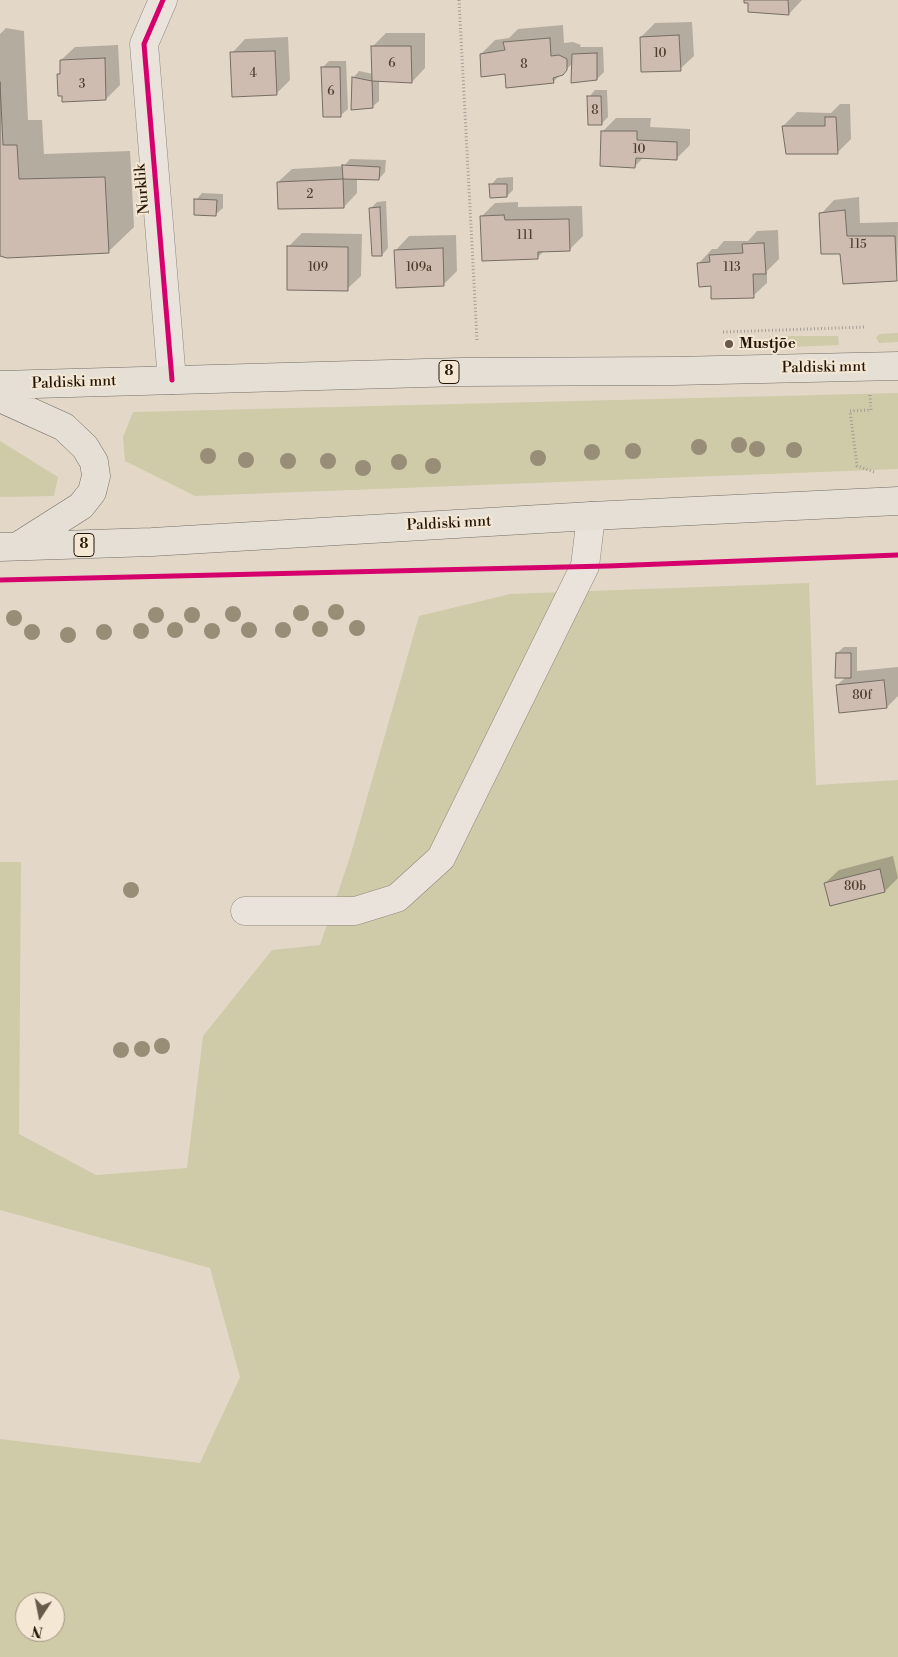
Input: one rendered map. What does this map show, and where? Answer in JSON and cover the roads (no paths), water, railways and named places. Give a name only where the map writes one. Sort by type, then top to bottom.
[{"type":"main road","name":"Paldiski mnt","points":[[0,385],[461,372],[674,371],[898,366]]},
{"type":"main road","points":[[0,398],[64,427],[85,447],[94,462],[96,476],[92,492],[81,506],[8,547]]},
{"type":"main road","name":"Paldiski mnt","points":[[8,547],[152,542],[591,516],[898,501]]},
{"type":"street","name":"Nurklik","points":[[163,0],[144,44],[172,380]]},
{"type":"street","points":[[245,911],[355,911],[397,898],[441,858],[585,566],[591,516]]},
{"type":"place","name":"Mustjõe","points":[[729,344]]}]
